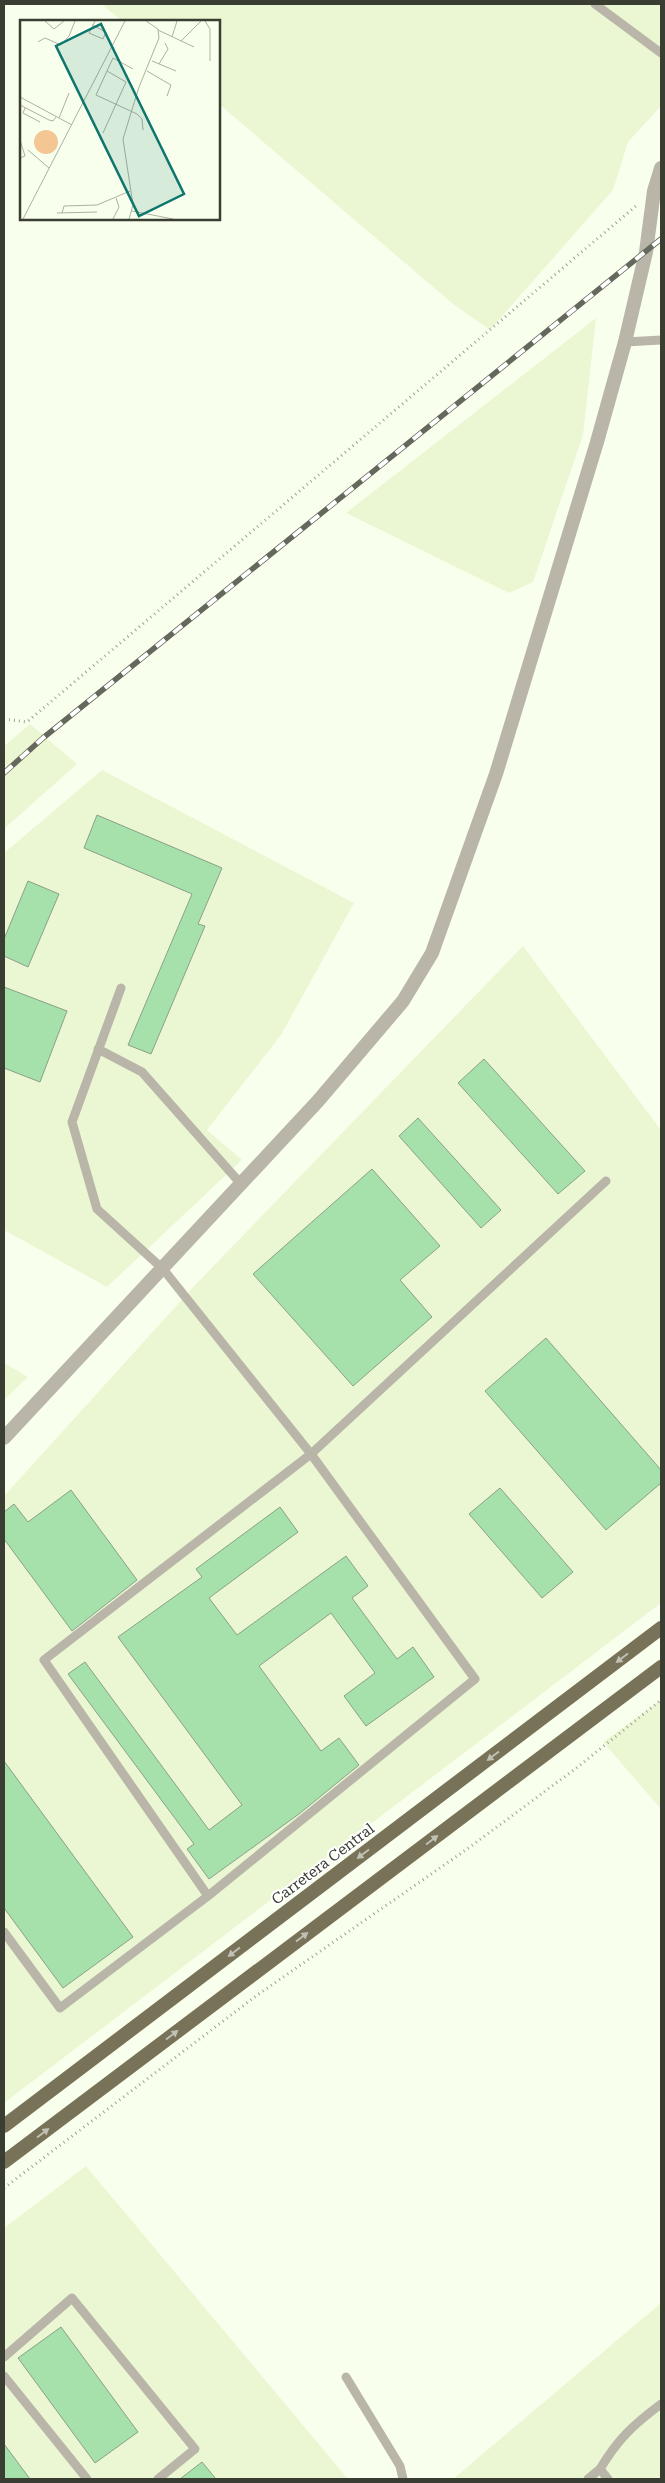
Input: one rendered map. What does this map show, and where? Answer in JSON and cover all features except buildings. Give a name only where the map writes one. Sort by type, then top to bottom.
[{"type":"highway","name":"Carretera Central","points":[[4,2126],[661,1628]]},
{"type":"highway","points":[[4,2162],[661,1667]]},
{"type":"street","points":[[4,1438],[318,1102],[403,1001],[432,953],[496,774],[597,442],[625,342],[646,252],[654,191],[661,168]]},
{"type":"lane","points":[[596,4],[661,53]]},
{"type":"lane","points":[[625,342],[661,340]]},
{"type":"lane","points":[[4,1932],[60,2008],[208,1896],[475,1679],[312,1454],[163,1268],[97,1209],[72,1122],[121,988]]},
{"type":"lane","points":[[98,1050],[142,1072],[241,1184]]},
{"type":"lane","points":[[208,1896],[44,1660],[312,1454],[606,1181]]},
{"type":"lane","points":[[4,2357],[72,2298],[195,2449],[158,2479]]},
{"type":"lane","points":[[4,2376],[87,2479]]},
{"type":"lane","points":[[346,2376],[400,2466],[403,2479]]},
{"type":"lane","points":[[588,2479],[600,2469],[615,2444],[632,2425],[661,2404]]},
{"type":"lane","points":[[600,2469],[608,2479]]},
{"type":"path","points":[[4,719],[27,722],[654,191]]},
{"type":"path","points":[[4,2188],[256,1996],[470,1847],[579,1766],[661,1700]]},
{"type":"shaded area","points":[[101,4],[661,4],[661,106],[628,142],[613,190],[490,330],[453,304],[220,105],[220,20],[121,20]]},
{"type":"shaded area","points":[[596,318],[583,435],[533,582],[509,593],[346,513]]},
{"type":"shaded area","points":[[30,724],[77,764],[4,829],[4,746]]},
{"type":"shaded area","points":[[102,770],[354,903],[281,1035],[207,1130],[242,1160],[107,1287],[4,1230],[4,853]]},
{"type":"shaded area","points":[[523,946],[661,1130],[661,1603],[4,2103],[4,1496],[197,1283]]},
{"type":"shaded area","points":[[4,1363],[28,1377],[4,1400]]},
{"type":"shaded area","points":[[661,1700],[661,1809],[603,1742]]},
{"type":"shaded area","points":[[86,2166],[348,2479],[4,2479],[4,2228]]},
{"type":"shaded area","points":[[661,2303],[661,2479],[453,2479]]},
{"type":"railway","points":[[4,773],[43,738],[661,239]]}]
